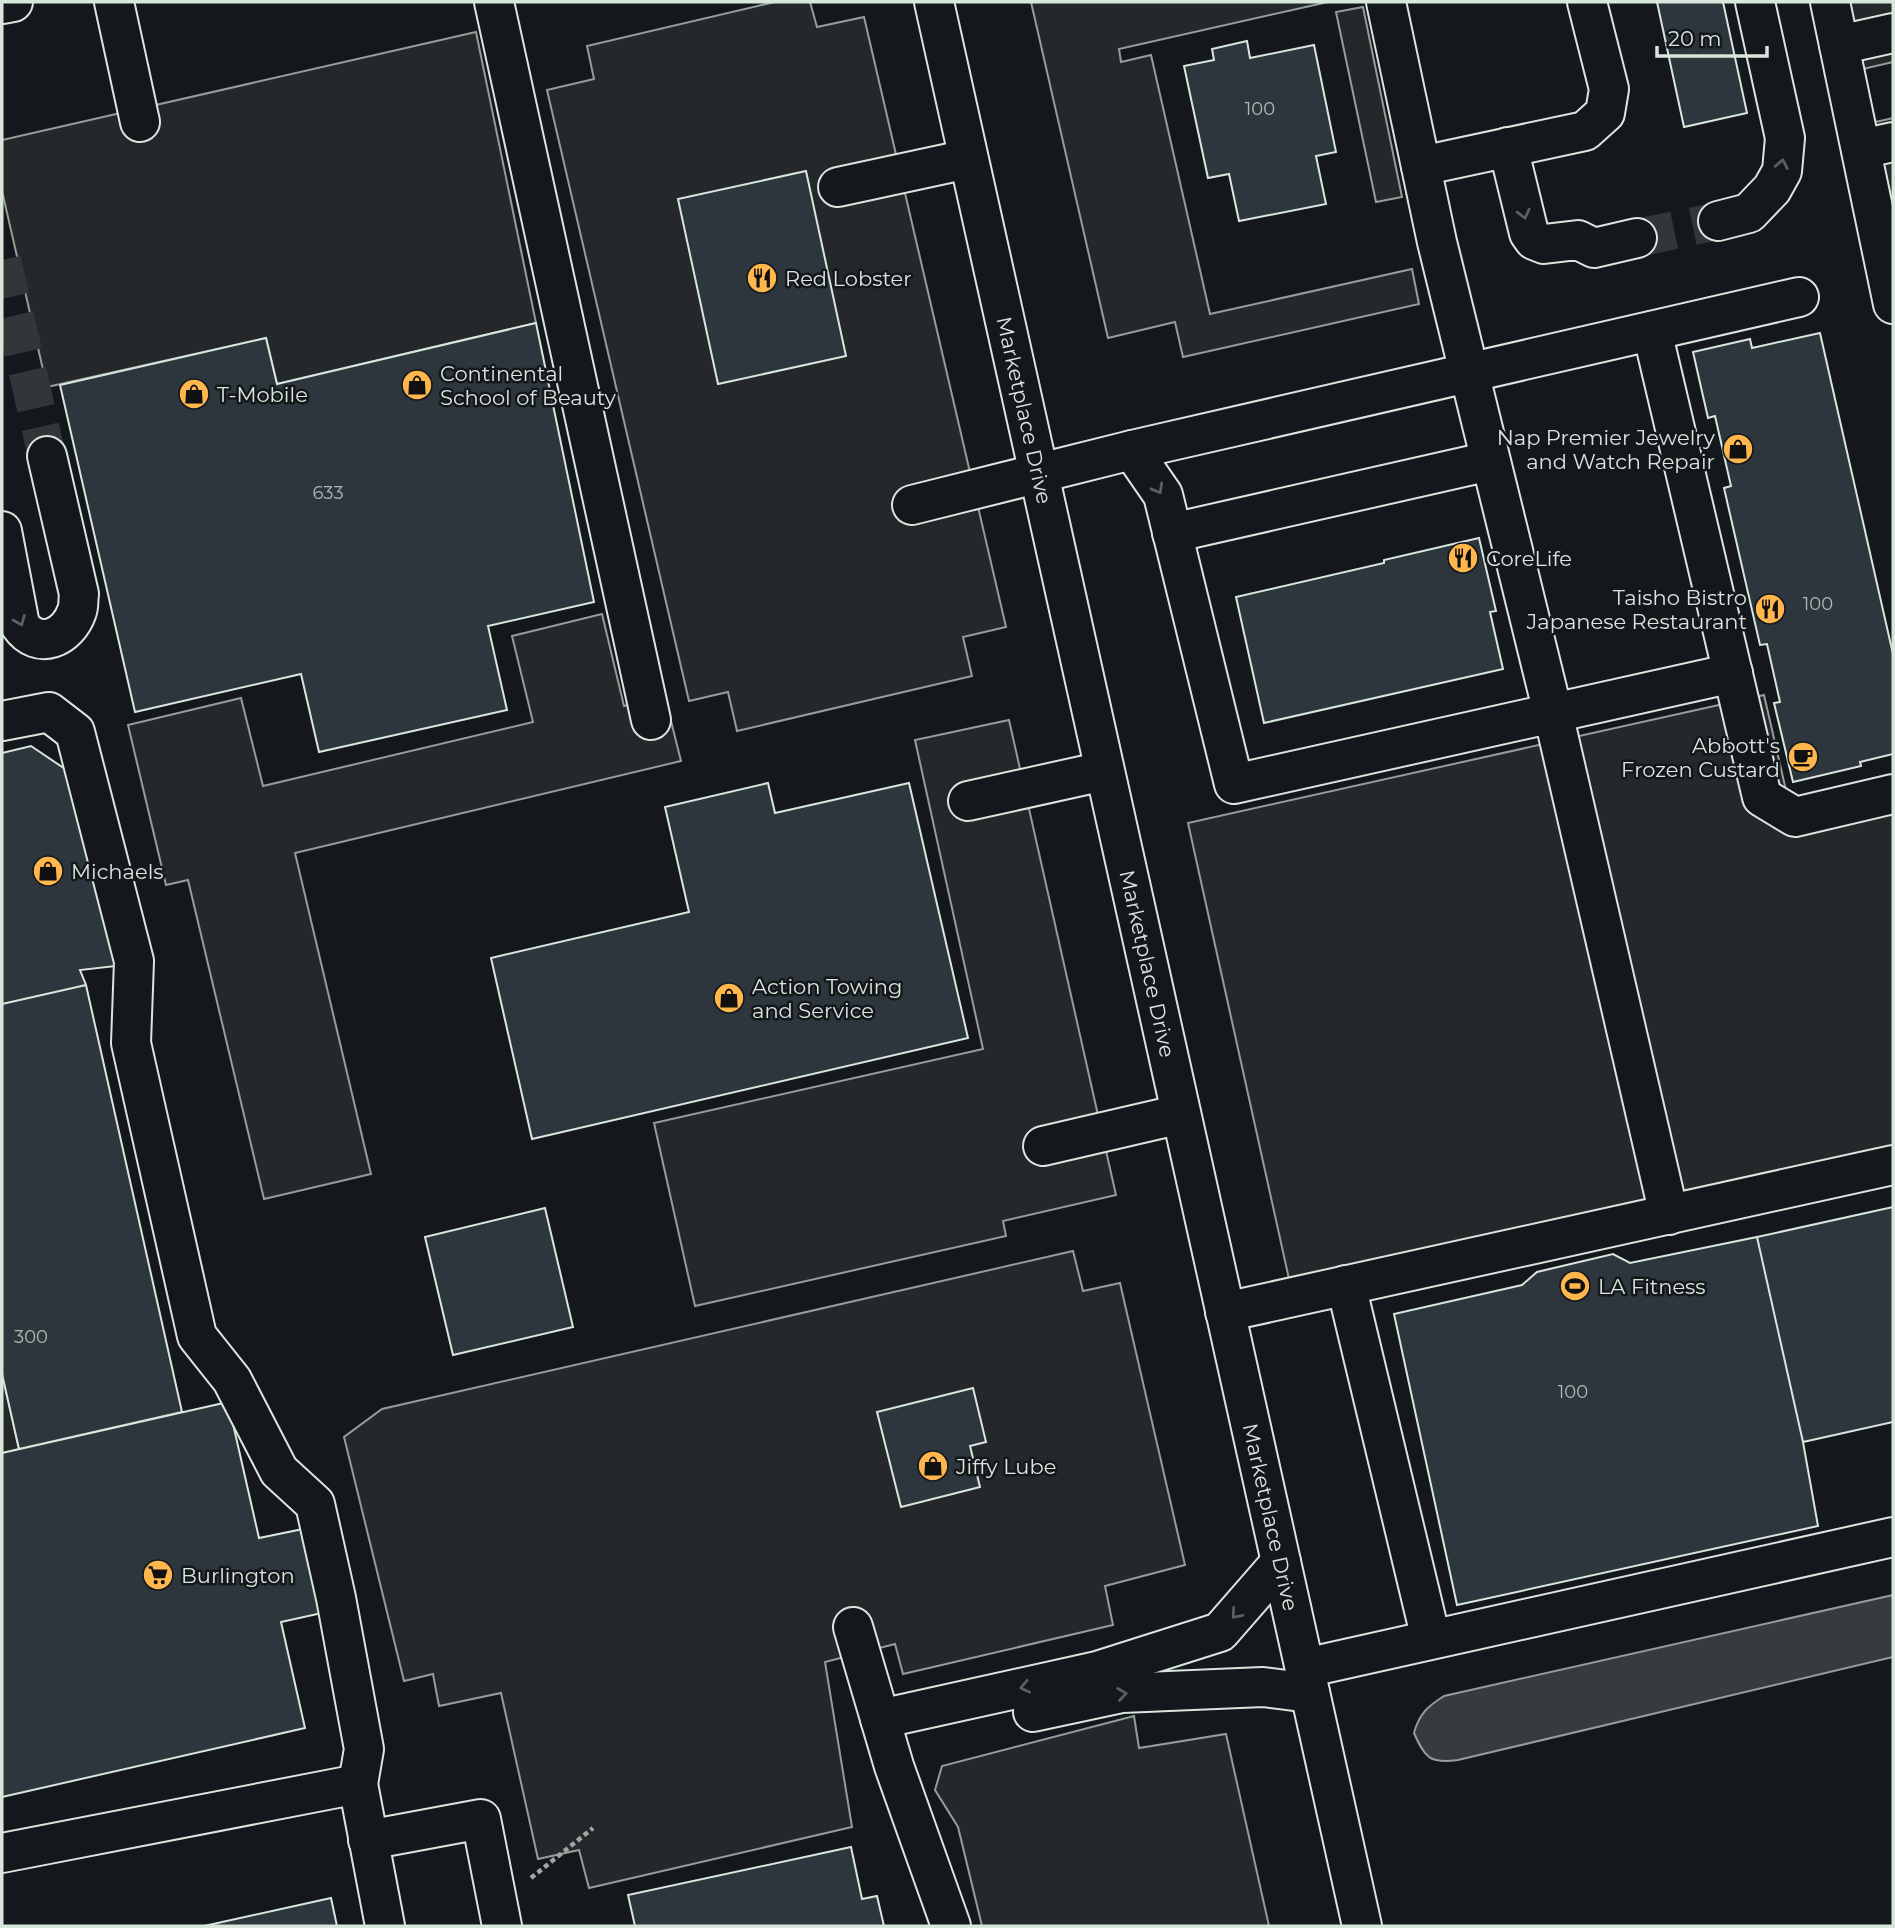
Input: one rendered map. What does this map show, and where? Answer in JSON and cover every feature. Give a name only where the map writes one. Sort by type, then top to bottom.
[{"type":"street","points":[[2,4],[13,2]]},
{"type":"street","points":[[114,2],[139,122]]},
{"type":"street","points":[[494,2],[651,720]]},
{"type":"street","name":"Marketplace Drive","points":[[934,2],[1362,1926]]},
{"type":"street","points":[[1387,2],[1468,372],[1553,713],[1669,1215]]},
{"type":"street","points":[[1421,166],[1585,131],[1605,113],[1609,89],[1587,2]]},
{"type":"street","points":[[1715,210],[1749,213],[1772,189],[1782,171],[1785,138],[1755,2]]},
{"type":"street","points":[[1830,2],[1839,46],[1877,146],[1893,304]]},
{"type":"street","points":[[1839,46],[1893,33]]},
{"type":"street","points":[[1508,147],[1529,233],[1534,240],[1544,244],[1578,240],[1594,248],[1635,227]]},
{"type":"street","points":[[838,187],[968,159]]},
{"type":"street","points":[[912,505],[1132,450],[1798,297]]},
{"type":"street","points":[[1652,331],[1762,797],[1795,817],[1893,794]]},
{"type":"street","points":[[1132,450],[1163,495],[1234,784],[1732,673]]},
{"type":"street","points":[[2,531],[20,625],[27,636],[34,639],[55,637],[69,625],[78,610],[79,594],[47,456]]},
{"type":"street","points":[[1172,533],[1490,461]]},
{"type":"street","points":[[2,721],[49,712],[75,732],[134,961],[131,1042],[197,1336],[232,1380],[279,1471],[315,1504],[336,1598],[364,1749],[358,1784],[385,1926]]},
{"type":"street","points":[[968,801],[1104,771]]},
{"type":"street","points":[[1043,1146],[1181,1114]]},
{"type":"street","points":[[1225,1312],[1893,1165]]},
{"type":"street","points":[[1346,1285],[1431,1639]]},
{"type":"street","points":[[884,1731],[1122,1693],[1263,1687],[1307,1680],[1431,1639],[1893,1537]]},
{"type":"street","points":[[884,1731],[1097,1671],[1220,1632],[1281,1562]]},
{"type":"street","points":[[853,1627],[884,1731],[951,1926]]},
{"type":"street","points":[[2,1853],[358,1784]]},
{"type":"street","points":[[368,1840],[481,1819],[500,1916]]},
{"type":"path","points":[[500,1916],[593,1828]]},
{"type":"shaded area","points":[[775,2],[810,2],[817,27],[864,17],[1006,627],[963,637],[972,676],[737,731],[728,692],[689,701],[547,90],[594,79],[587,46]]},
{"type":"shaded area","points":[[1031,2],[1328,2],[1119,49],[1121,62],[1151,55],[1210,314],[1412,269],[1419,304],[1183,357],[1175,322],[1108,338]]},
{"type":"shaded area","points":[[1849,2],[1893,2],[1893,62],[1863,69]]},
{"type":"shaded area","points":[[1363,7],[1402,197],[1376,202],[1336,12]]},
{"type":"shaded area","points":[[476,32],[536,323],[277,384],[266,338],[47,387],[2,191],[2,140]]},
{"type":"shaded area","points":[[1893,118],[1893,219],[1871,123]]},
{"type":"shaded area","points":[[602,614],[624,706],[665,697],[681,761],[295,853],[371,1174],[264,1199],[188,880],[166,885],[128,725],[241,698],[263,786],[533,722],[512,636]]},
{"type":"shaded area","points":[[1764,695],[1788,799],[1893,776],[1893,1182],[1297,1315],[1188,823]]},
{"type":"shaded area","points":[[1009,720],[1116,1195],[1003,1221],[1006,1236],[695,1306],[654,1123],[983,1049],[915,740]]},
{"type":"shaded area","points":[[1073,1251],[1083,1291],[1120,1283],[1185,1565],[1105,1586],[1113,1625],[903,1674],[895,1644],[825,1662],[852,1827],[589,1888],[579,1850],[538,1859],[501,1693],[439,1706],[433,1674],[404,1681],[344,1437],[382,1409]]},
{"type":"shaded area","points":[[2,1374],[19,1449],[2,1453]]},
{"type":"shaded area","points":[[1893,1595],[1893,1657],[1458,1760],[1435,1760],[1425,1754],[1414,1733],[1425,1711],[1444,1696]]},
{"type":"shaded area","points":[[1134,1716],[1139,1748],[1226,1734],[1269,1926],[982,1926],[958,1827],[935,1790],[942,1766]]},
{"type":"building","points":[[1657,2],[1723,2],[1747,113],[1684,127]]},
{"type":"building","points":[[1247,41],[1250,58],[1314,45],[1336,152],[1316,156],[1326,204],[1239,221],[1229,174],[1208,178],[1184,66],[1214,60],[1212,49]]},
{"type":"building","name":"Red Lobster","points":[[806,171],[846,356],[718,384],[678,199]]},
{"type":"building","points":[[536,323],[594,602],[488,626],[507,710],[319,752],[301,674],[135,712],[60,385],[266,338],[277,384]]},
{"type":"building","points":[[1820,333],[1893,654],[1893,754],[1860,762],[1861,766],[1793,782],[1774,703],[1780,702],[1767,644],[1760,645],[1724,488],[1731,486],[1715,416],[1708,418],[1693,352],[1750,339],[1752,348]]},
{"type":"building","points":[[1479,538],[1496,611],[1490,612],[1503,669],[1264,723],[1236,597]]},
{"type":"building","name":"Michaels","points":[[31,746],[74,775],[116,966],[80,970],[86,985],[2,1004],[2,753]]},
{"type":"building","name":"Action Towing and Service","points":[[768,783],[775,813],[909,783],[968,1038],[532,1139],[491,958],[689,912],[665,807]]},
{"type":"building","points":[[86,985],[182,1412],[19,1449],[2,1374],[2,1004]]},
{"type":"building","points":[[1893,1207],[1893,1422],[1803,1442],[1757,1237]]},
{"type":"building","points":[[545,1208],[573,1327],[453,1355],[425,1237]]},
{"type":"building","points":[[1757,1237],[1803,1442],[1818,1526],[1457,1605],[1394,1314],[1522,1285],[1537,1272],[1613,1254],[1630,1263]]},
{"type":"building","name":"Jiffy Lube","points":[[973,1388],[986,1442],[970,1446],[980,1487],[901,1507],[877,1412]]},
{"type":"building","name":"Burlington","points":[[228,1402],[259,1538],[303,1529],[322,1613],[281,1622],[305,1728],[2,1797],[2,1453]]},
{"type":"building","points":[[851,1847],[862,1899],[877,1896],[884,1926],[635,1926],[628,1895]]},
{"type":"building","points":[[331,1898],[337,1926],[204,1926]]},
{"type":"tunnel","points":[[1637,238],[1718,221]]},
{"type":"tunnel","points":[[2,260],[47,456]]},
{"type":"place","name":"Red Lobster","points":[[762,278]]},
{"type":"place","name":"Continental School of Beauty","points":[[417,385]]},
{"type":"place","name":"T-Mobile","points":[[194,394]]},
{"type":"place","name":"Nap Premier Jewelry and Watch Repair","points":[[1738,449]]},
{"type":"place","name":"CoreLife","points":[[1463,558]]},
{"type":"place","name":"Taisho Bistro Japanese Restaurant","points":[[1770,609]]},
{"type":"place","name":"Abbott's Frozen Custard","points":[[1803,757]]},
{"type":"place","name":"Michaels","points":[[48,871]]},
{"type":"place","name":"Action Towing and Service","points":[[729,998]]},
{"type":"place","name":"LA Fitness","points":[[1575,1286]]},
{"type":"place","name":"Jiffy Lube","points":[[933,1466]]},
{"type":"place","name":"Burlington","points":[[158,1575]]}]
